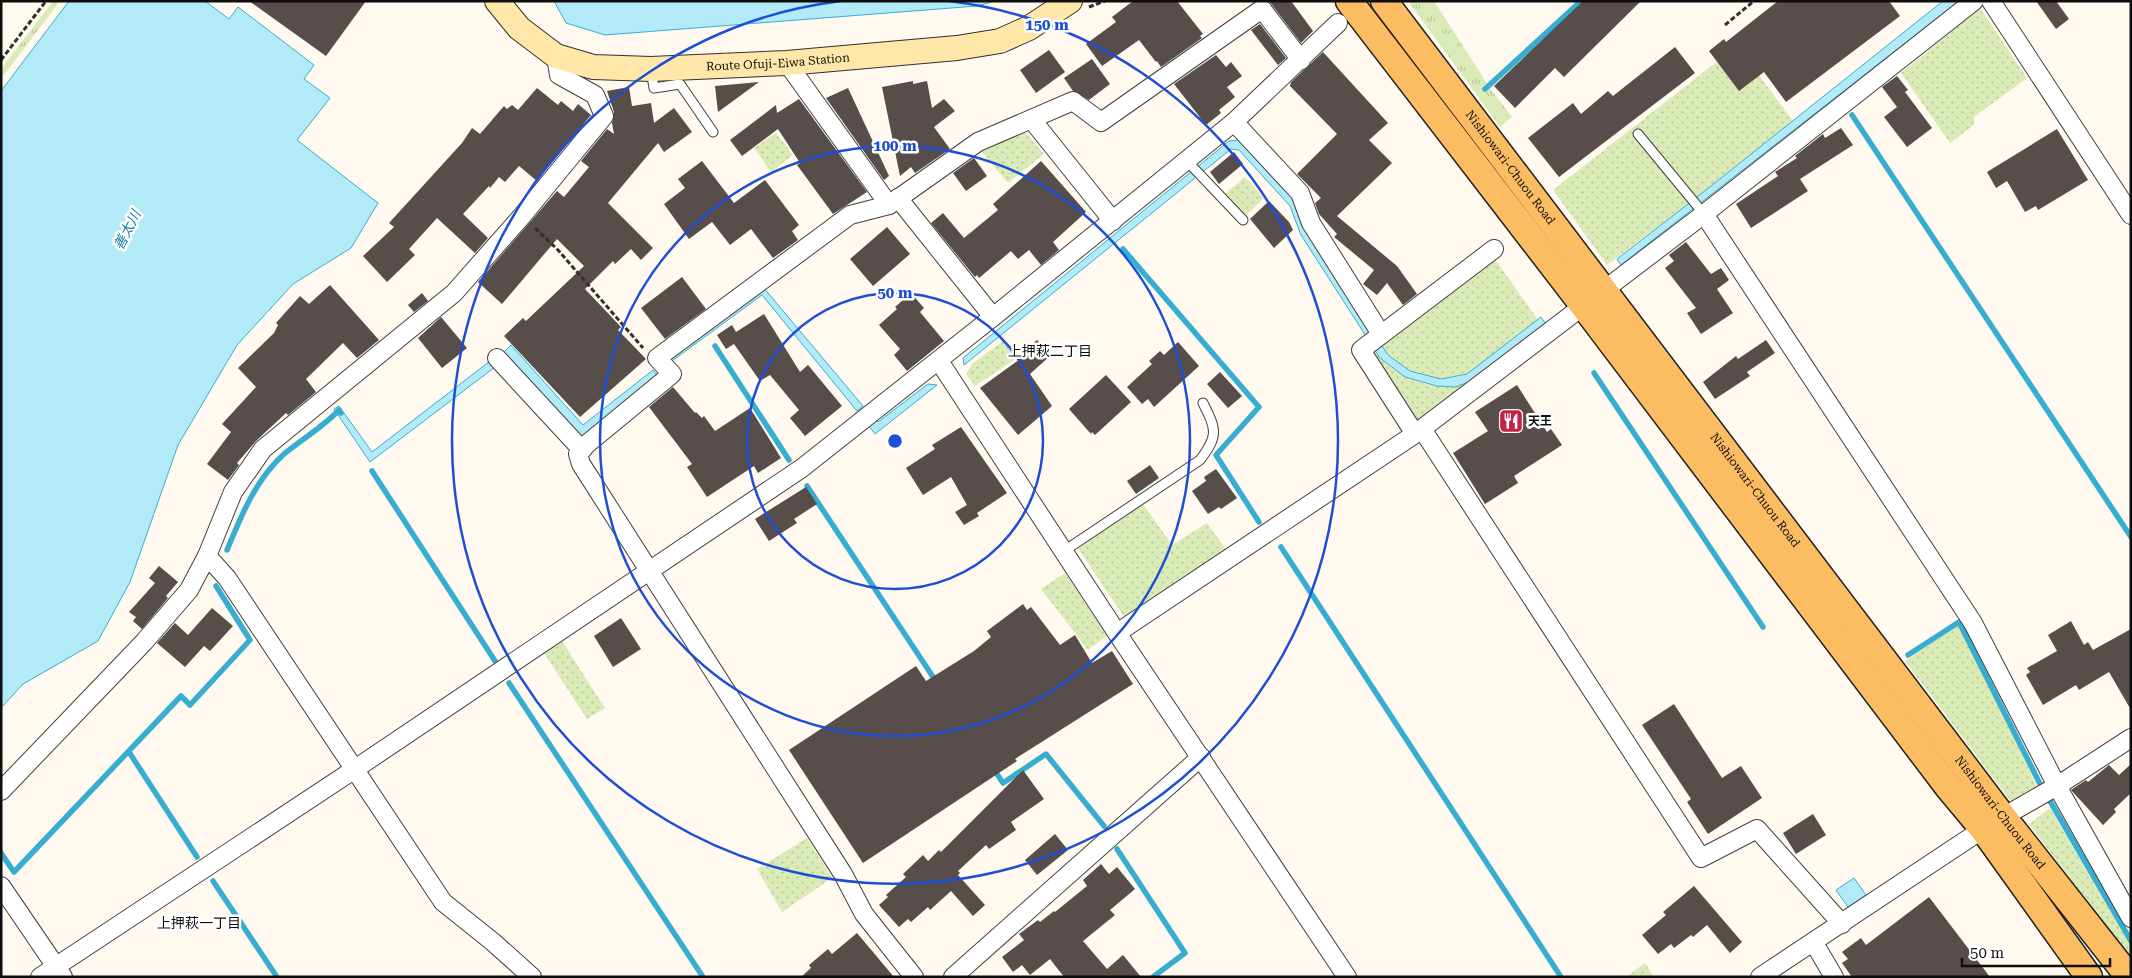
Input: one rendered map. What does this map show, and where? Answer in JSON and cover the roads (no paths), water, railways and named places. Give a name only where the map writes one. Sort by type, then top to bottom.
[{"type":"main road","name":"Route Ofuji-Eiwa Station","points":[[497,1],[519,28],[556,56],[593,67],[651,69],[787,63],[957,48],[1000,41],[1029,28],[1070,1]]},
{"type":"main road","name":"Nishiowari-Chuou Road","points":[[1384,1],[1594,297],[1993,823],[2129,977]]},
{"type":"main road","name":"Nishiowari-Chuou Road","points":[[1344,12],[1594,297]]},
{"type":"main road","name":"Nishiowari-Chuou Road","points":[[1993,823],[2089,977]]},
{"type":"street","points":[[1117,633],[1418,431],[1594,297],[1974,1]]},
{"type":"street","points":[[1991,1],[2131,215]]},
{"type":"street","points":[[914,977],[864,914],[843,874],[581,464],[578,454],[672,374],[657,358],[850,215],[894,202],[978,142],[1073,101],[1101,122],[1262,9],[1301,60]]},
{"type":"street","points":[[40,977],[59,972],[355,769],[802,468],[1113,221],[1190,164],[1301,60],[1344,12]]},
{"type":"street","points":[[1,791],[144,642],[188,590],[207,556],[233,492],[262,449],[454,294],[522,216],[604,116],[595,95],[559,75],[556,56]]},
{"type":"street","points":[[787,63],[894,202],[994,317]]},
{"type":"street","points":[[1032,120],[1113,221]]},
{"type":"street","points":[[1234,122],[1300,193],[1311,223],[1376,339]]},
{"type":"street","points":[[1702,211],[1973,624],[2057,786],[2131,918]]},
{"type":"street","points":[[1494,249],[1361,350],[1418,431],[1701,858],[1757,829],[1842,924]]},
{"type":"street","points":[[497,358],[582,450]]},
{"type":"street","points":[[939,361],[1117,633],[1347,977]]},
{"type":"street","points":[[207,556],[227,578],[443,902],[493,942],[532,977]]},
{"type":"street","points":[[1760,977],[1993,823],[2057,786],[2131,738]]},
{"type":"street","points":[[953,977],[1201,757]]},
{"type":"street","points":[[1,886],[59,972]]},
{"type":"street","points":[[1814,943],[1834,977]]},
{"type":"lane","points":[[651,69],[654,88],[680,84],[712,132]]},
{"type":"lane","points":[[1638,134],[1702,211]]},
{"type":"lane","points":[[1190,164],[1243,220]]},
{"type":"lane","points":[[1064,551],[1200,460],[1210,447],[1214,436],[1214,424],[1203,403]]},
{"type":"water","name":"善太川","points":[[69,1],[205,1],[229,19],[238,7],[314,65],[304,79],[330,98],[297,140],[378,203],[351,248],[293,284],[237,345],[178,445],[130,582],[98,641],[23,684],[1,708],[1,91]]},
{"type":"water","points":[[554,1],[995,1],[977,6],[605,35],[566,23]]},
{"type":"water","points":[[1943,1],[1959,1],[1621,265],[1617,259]]},
{"type":"water","points":[[1240,140],[1296,202],[1312,239],[1388,355],[1410,371],[1441,379],[1467,374],[1541,317],[1546,324],[1469,382],[1455,387],[1437,386],[1405,377],[1380,358],[1301,235],[1290,206],[1239,150],[1231,149],[964,365],[963,358],[1229,141]]},
{"type":"water","points":[[763,287],[863,406],[857,411],[762,295],[672,361],[669,357]]},
{"type":"water","points":[[511,345],[583,425],[653,370],[657,375],[580,438],[504,352]]},
{"type":"water","points":[[490,361],[495,367],[370,462],[334,409],[339,406],[372,452]]},
{"type":"water","points":[[928,384],[937,385],[875,434],[869,426],[876,420],[878,422]]},
{"type":"water","points":[[1854,878],[1866,895],[1848,907],[1836,890]]},
{"type":"waterway","points":[[1485,89],[1581,1]]},
{"type":"waterway","points":[[1852,115],[2131,537]]},
{"type":"waterway","points":[[1123,249],[1259,407],[1216,455],[1259,522]]},
{"type":"waterway","points":[[715,346],[789,460]]},
{"type":"waterway","points":[[1594,373],[1763,627]]},
{"type":"waterway","points":[[227,550],[257,486],[274,464],[339,410],[341,413]]},
{"type":"waterway","points":[[372,471],[495,661]]},
{"type":"waterway","points":[[807,486],[937,683]]},
{"type":"waterway","points":[[1281,547],[1561,977]]},
{"type":"waterway","points":[[1,853],[14,872],[181,696],[190,705],[250,640],[216,586]]},
{"type":"waterway","points":[[1908,655],[1959,622],[2041,786]]},
{"type":"waterway","points":[[509,683],[703,977]]},
{"type":"waterway","points":[[129,752],[197,857]]},
{"type":"waterway","points":[[993,768],[1003,783],[1046,754],[1104,826]]},
{"type":"waterway","points":[[2050,801],[2131,941]]},
{"type":"waterway","points":[[1117,849],[1185,953],[1153,977]]},
{"type":"waterway","points":[[213,881],[277,977]]},
{"type":"place","name":"天王","points":[[1511,421]]},
{"type":"district","name":"上押萩二丁目","points":[[1050,351]]},
{"type":"district","name":"上押萩一丁目","points":[[199,923]]}]
